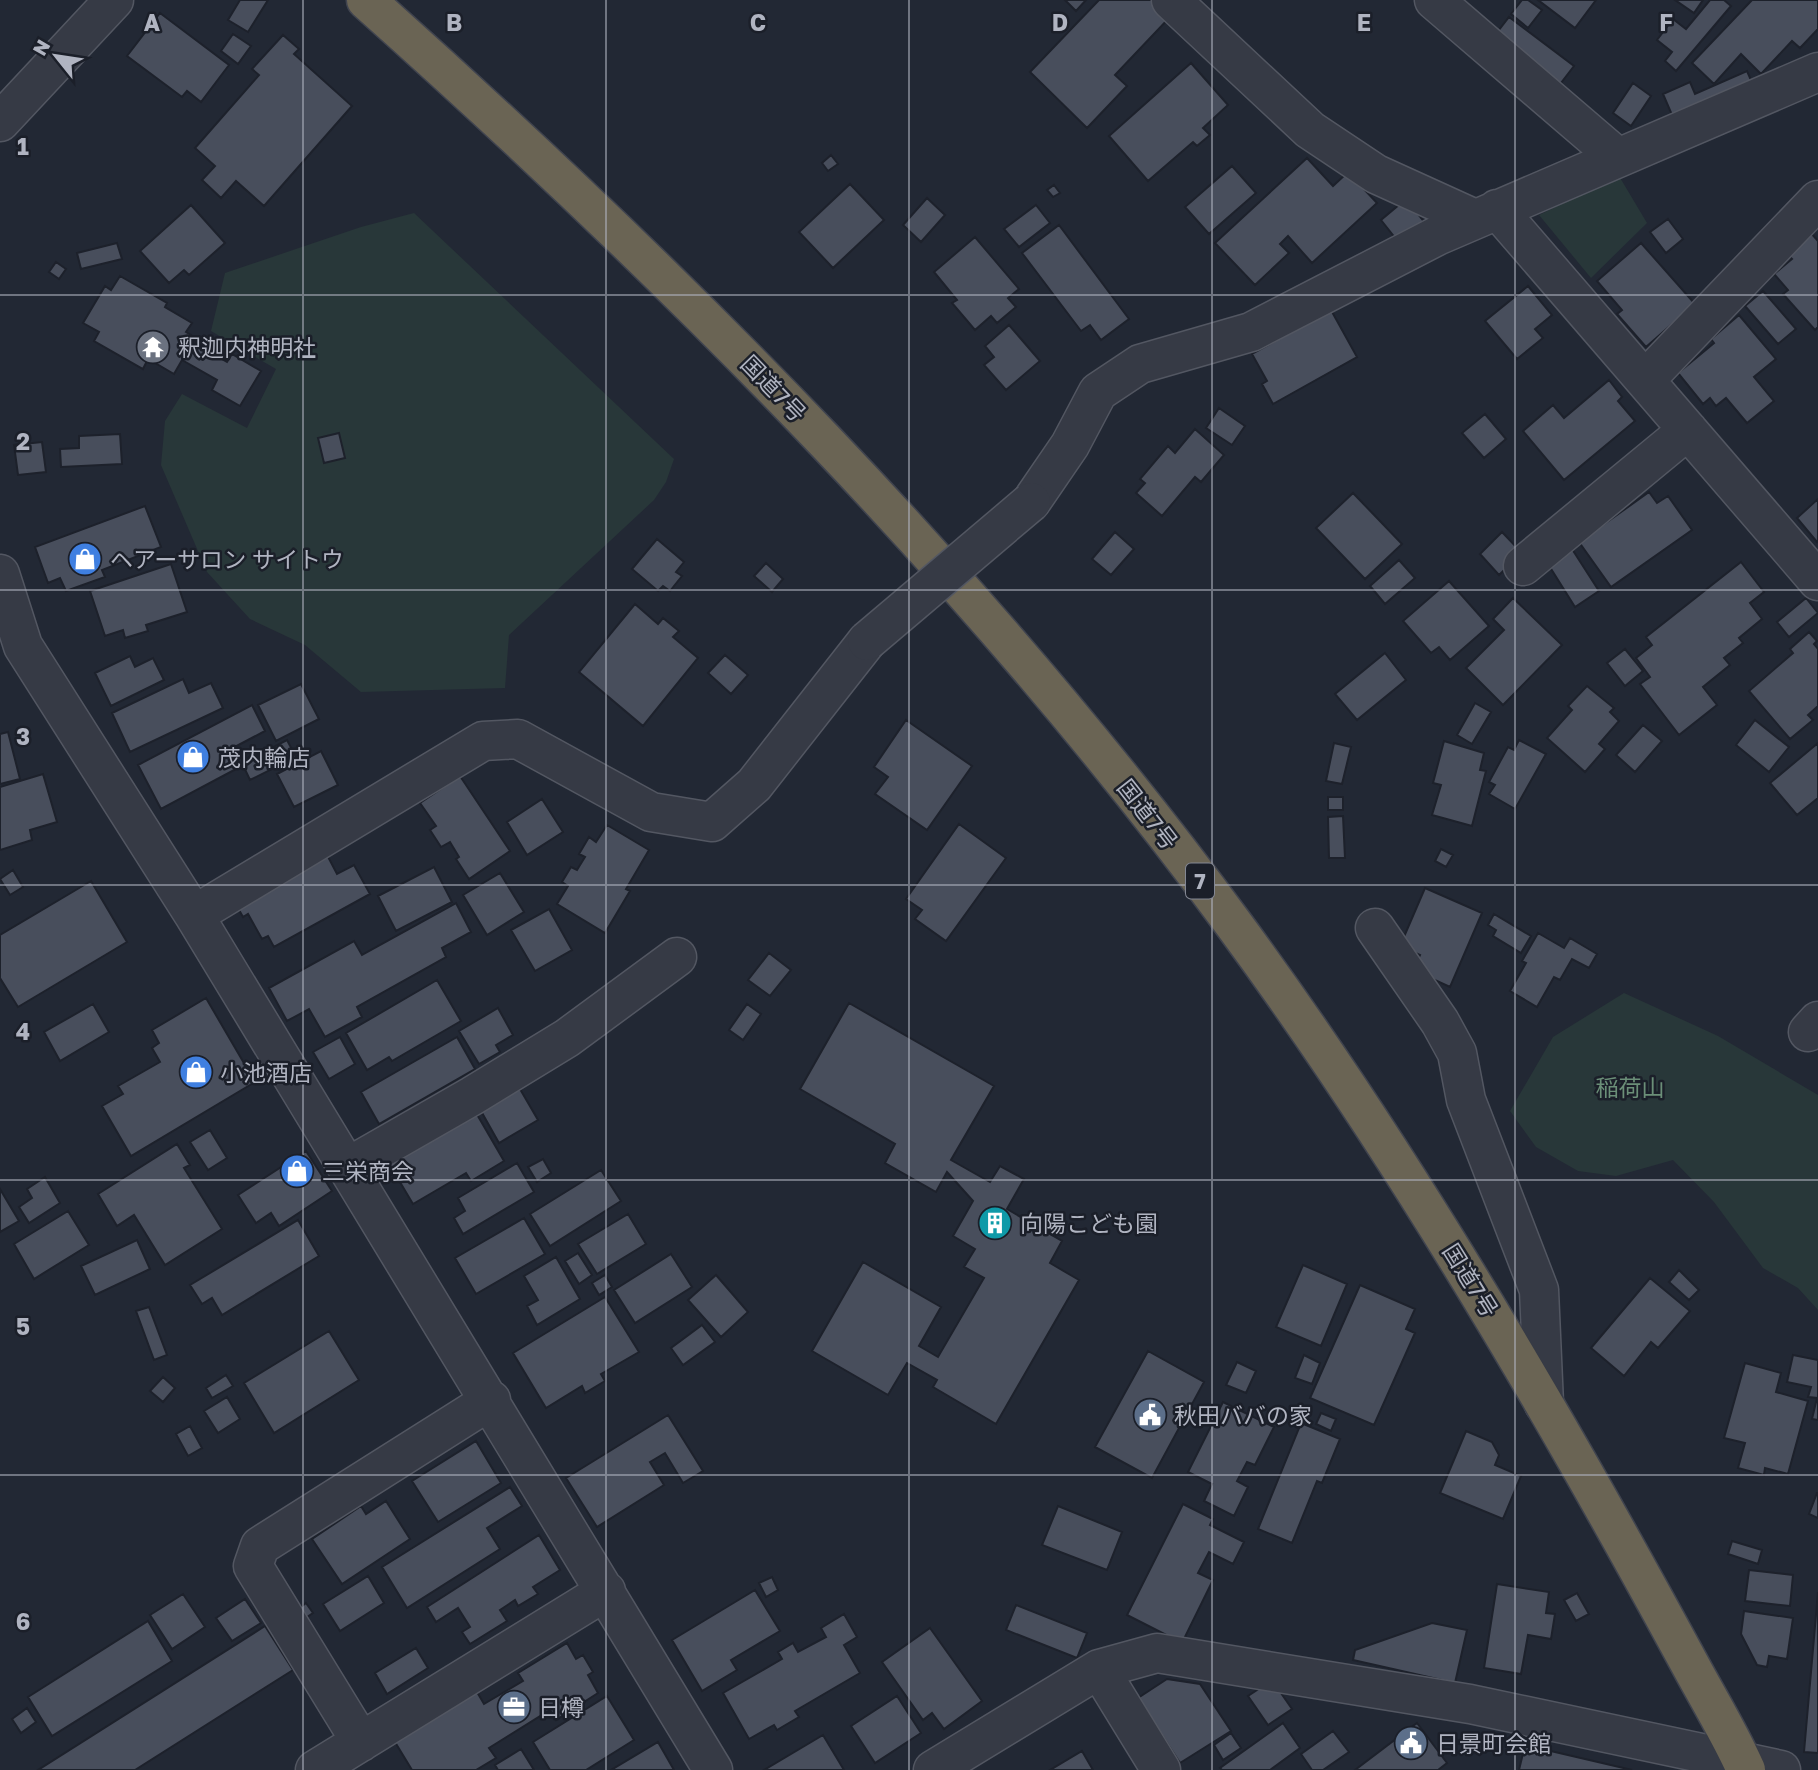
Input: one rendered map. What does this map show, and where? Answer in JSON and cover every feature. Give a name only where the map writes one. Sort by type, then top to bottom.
[{"type":"highway","name":"国道7号","points":[[366,0],[493,113],[672,285],[794,408],[909,531],[1087,736],[1235,926],[1379,1133],[1504,1333],[1630,1555],[1745,1766]]},
{"type":"street","points":[[0,122],[114,0]]},
{"type":"street","points":[[1171,0],[1310,130],[1376,174],[1486,214],[1645,380],[1818,581]]},
{"type":"street","points":[[1434,0],[1617,157]]},
{"type":"street","points":[[194,915],[483,741],[518,738],[651,812],[712,822],[754,785],[867,640],[1031,502],[1070,444],[1098,392],[1140,364],[1251,331],[1437,236],[1818,72]]},
{"type":"street","points":[[1645,380],[1818,200]]},
{"type":"street","points":[[1523,566],[1688,430]]},
{"type":"street","points":[[0,575],[12,652],[194,915],[491,1400],[713,1770]]},
{"type":"street","points":[[1375,928],[1440,1022],[1457,1053],[1466,1100],[1539,1290],[1544,1404]]},
{"type":"street","points":[[348,1167],[567,1038],[677,957]]},
{"type":"street","points":[[361,1742],[253,1566],[260,1546],[491,1400]]},
{"type":"street","points":[[315,1770],[606,1591]]},
{"type":"street","points":[[933,1770],[1099,1669],[1157,1653],[1470,1704],[1745,1766],[1781,1770]]},
{"type":"street","points":[[1099,1669],[1161,1770]]},
{"type":"green space","points":[[1619,176],[1647,223],[1591,278],[1539,215]]},
{"type":"green space","points":[[414,213],[674,459],[666,482],[654,500],[509,635],[505,688],[361,692],[305,645],[250,619],[207,572],[161,465],[165,421],[182,394],[247,428],[276,369],[211,331],[225,273],[361,227]]},
{"type":"green space","name":"稲荷山","points":[[1624,993],[1718,1036],[1818,1095],[1818,1310],[1798,1288],[1763,1268],[1714,1202],[1673,1160],[1616,1176],[1578,1171],[1536,1147],[1510,1111],[1553,1037]]},
{"type":"building","points":[[240,0],[268,0],[248,32],[228,20]]},
{"type":"building","points":[[1065,0],[1086,0],[1076,11]]},
{"type":"building","points":[[1099,0],[1154,0],[1171,16],[1115,75],[1127,86],[1087,128],[1030,72]]},
{"type":"building","points":[[1522,0],[1528,0],[1542,10],[1528,28],[1511,14]]},
{"type":"building","points":[[1538,0],[1596,0],[1575,28]]},
{"type":"building","points":[[1675,0],[1703,0],[1694,13]]},
{"type":"building","points":[[1710,0],[1724,0],[1731,6],[1676,71],[1665,61],[1672,52],[1657,40],[1673,19],[1686,29]]},
{"type":"building","points":[[1752,0],[1818,0],[1818,29],[1800,48],[1792,41],[1761,74],[1741,54],[1714,84],[1692,63]]},
{"type":"building","points":[[160,13],[229,65],[201,102],[187,91],[182,97],[127,56]]},
{"type":"building","points":[[1509,17],[1574,66],[1554,92],[1492,39]]},
{"type":"building","points":[[233,34],[251,46],[238,64],[221,51]]},
{"type":"building","points":[[283,35],[299,49],[294,54],[352,106],[264,206],[236,181],[221,198],[202,180],[215,166],[195,148],[259,75],[252,69]]},
{"type":"building","points":[[1191,63],[1228,105],[1203,128],[1210,135],[1197,146],[1193,142],[1148,181],[1109,136]]},
{"type":"building","points":[[1747,71],[1754,87],[1675,122],[1663,94],[1690,82],[1695,94]]},
{"type":"building","points":[[1633,83],[1651,96],[1631,126],[1613,113]]},
{"type":"building","points":[[831,155],[838,164],[828,171],[822,163]]},
{"type":"building","points":[[1307,158],[1333,186],[1348,172],[1377,203],[1312,263],[1288,236],[1280,244],[1289,253],[1255,285],[1215,243]]},
{"type":"building","points":[[1232,166],[1256,193],[1209,234],[1185,207]]},
{"type":"building","points":[[850,184],[884,220],[833,268],[799,232]]},
{"type":"building","points":[[1054,185],[1060,193],[1053,197],[1047,190]]},
{"type":"building","points":[[927,198],[945,215],[921,242],[903,225]]},
{"type":"building","points":[[1406,199],[1425,223],[1400,244],[1381,220]]},
{"type":"building","points":[[191,205],[225,243],[189,275],[184,270],[169,283],[140,251]]},
{"type":"building","points":[[1036,205],[1050,223],[1019,247],[1004,229]]},
{"type":"building","points":[[1668,219],[1683,239],[1666,253],[1650,232]]},
{"type":"building","points":[[1059,225],[1129,319],[1101,340],[1090,325],[1081,331],[1022,253]]},
{"type":"building","points":[[1811,233],[1818,241],[1818,327],[1815,330],[1783,294],[1788,290],[1774,274],[1792,259],[1787,254]]},
{"type":"building","points":[[975,237],[1019,289],[1008,298],[1016,307],[997,323],[991,316],[975,330],[952,303],[957,300],[934,272]]},
{"type":"building","points":[[117,243],[122,259],[81,269],[77,253]]},
{"type":"building","points":[[1641,243],[1695,304],[1646,347],[1617,314],[1622,310],[1597,281]]},
{"type":"building","points":[[56,262],[66,269],[59,279],[49,272]]},
{"type":"building","name":"釈迦内神明社","points":[[120,276],[167,303],[165,307],[192,323],[186,332],[191,335],[189,340],[227,362],[232,354],[261,371],[240,406],[212,390],[217,380],[182,360],[174,374],[148,359],[143,369],[94,341],[99,332],[83,323],[105,286],[111,290]]},
{"type":"building","points":[[1528,286],[1552,315],[1535,329],[1543,338],[1517,359],[1485,321]]},
{"type":"building","points":[[1763,291],[1796,329],[1778,344],[1745,306]]},
{"type":"building","points":[[1331,310],[1357,357],[1273,404],[1262,384],[1267,381],[1252,354]]},
{"type":"building","points":[[1739,315],[1776,359],[1754,377],[1774,401],[1747,423],[1726,398],[1716,406],[1710,398],[1703,404],[1678,373],[1714,343],[1711,339]]},
{"type":"building","points":[[1009,325],[1040,361],[1006,390],[984,365],[994,357],[985,346]]},
{"type":"building","points":[[1609,380],[1622,397],[1618,401],[1635,421],[1564,480],[1523,431],[1553,405],[1564,418]]},
{"type":"building","points":[[1219,408],[1245,426],[1232,445],[1206,428]]},
{"type":"building","points":[[1485,414],[1506,439],[1484,458],[1462,433]]},
{"type":"building","points":[[1195,429],[1224,455],[1201,482],[1195,477],[1162,516],[1136,493],[1145,483],[1140,479],[1168,446],[1175,453]]},
{"type":"building","points":[[339,433],[345,458],[324,463],[318,438]]},
{"type":"building","points":[[120,434],[122,464],[61,467],[60,449],[79,448],[79,436]]},
{"type":"building","points":[[42,442],[46,472],[18,475],[14,445]]},
{"type":"building","points":[[1649,492],[1657,503],[1668,496],[1692,530],[1611,587],[1579,542]]},
{"type":"building","points":[[1353,493],[1402,544],[1365,579],[1316,528]]},
{"type":"building","points":[[1818,499],[1818,541],[1817,542],[1797,518]]},
{"type":"building","name":"ヘアーサロン サイトウ","points":[[145,506],[161,547],[102,570],[105,577],[66,591],[60,578],[48,583],[35,547]]},
{"type":"building","points":[[1115,532],[1134,549],[1111,575],[1092,559]]},
{"type":"building","points":[[1502,532],[1522,553],[1499,575],[1480,554]]},
{"type":"building","points":[[657,539],[684,562],[676,572],[682,576],[670,591],[663,586],[658,591],[632,569]]},
{"type":"building","points":[[1572,549],[1599,591],[1575,607],[1548,564]]},
{"type":"building","points":[[1399,560],[1415,578],[1385,604],[1370,586]]},
{"type":"building","points":[[1741,562],[1764,592],[1750,603],[1762,619],[1739,638],[1743,643],[1724,658],[1730,665],[1703,687],[1717,705],[1679,735],[1640,684],[1650,677],[1636,658],[1652,645],[1646,637]]},
{"type":"building","points":[[766,563],[783,579],[772,592],[754,576]]},
{"type":"building","points":[[171,564],[187,612],[146,625],[148,631],[125,638],[123,630],[105,636],[90,591]]},
{"type":"building","points":[[1449,581],[1489,626],[1450,660],[1439,647],[1431,653],[1403,621]]},
{"type":"building","points":[[1513,598],[1562,645],[1503,705],[1466,668],[1504,630],[1493,619]]},
{"type":"building","points":[[1806,598],[1818,613],[1789,637],[1777,622]]},
{"type":"building","points":[[635,604],[658,624],[663,618],[679,631],[673,637],[698,658],[643,726],[579,672]]},
{"type":"building","points":[[1809,632],[1817,641],[1814,644],[1818,649],[1818,706],[1808,715],[1813,720],[1790,739],[1749,691],[1793,653],[1790,649]]},
{"type":"building","points":[[1625,649],[1643,671],[1625,686],[1607,663]]},
{"type":"building","points":[[1385,653],[1406,680],[1357,720],[1335,694]]},
{"type":"building","points":[[725,655],[748,675],[731,694],[708,673]]},
{"type":"building","points":[[130,656],[135,667],[153,658],[164,680],[111,706],[95,673]]},
{"type":"building","points":[[183,679],[189,693],[211,683],[223,708],[130,752],[112,713]]},
{"type":"building","points":[[301,684],[319,719],[276,741],[258,705]]},
{"type":"building","points":[[1587,686],[1614,708],[1610,712],[1619,721],[1599,744],[1605,749],[1585,772],[1547,738],[1572,710],[1568,706]]},
{"type":"building","points":[[1475,703],[1491,712],[1472,744],[1457,735]]},
{"type":"building","name":"茂内輪店","points":[[252,705],[265,731],[229,750],[238,768],[161,809],[138,765]]},
{"type":"building","points":[[906,720],[972,766],[927,830],[875,794],[888,777],[874,767]]},
{"type":"building","points":[[1755,720],[1789,747],[1769,772],[1736,745]]},
{"type":"building","points":[[1643,725],[1662,741],[1635,772],[1616,755]]},
{"type":"building","points":[[8,732],[20,779],[0,784],[0,734]]},
{"type":"building","points":[[287,740],[296,757],[250,780],[242,763]]},
{"type":"building","points":[[1519,740],[1546,754],[1515,809],[1489,794],[1495,785],[1489,782],[1508,747],[1514,750]]},
{"type":"building","points":[[1444,741],[1484,753],[1480,770],[1486,771],[1472,826],[1432,815],[1441,785],[1433,783]]},
{"type":"building","points":[[1334,743],[1351,747],[1342,784],[1326,781]]},
{"type":"building","points":[[1818,743],[1818,798],[1797,815],[1770,783]]},
{"type":"building","points":[[321,751],[338,785],[294,807],[277,774]]},
{"type":"building","points":[[43,774],[57,822],[30,830],[32,840],[0,850],[0,787]]},
{"type":"building","points":[[460,776],[510,851],[469,879],[456,859],[459,857],[450,842],[441,847],[430,830],[436,826],[420,803]]},
{"type":"building","points":[[1328,797],[1343,797],[1343,810],[1328,810]]},
{"type":"building","points":[[542,799],[563,832],[527,855],[507,822]]},
{"type":"building","points":[[1343,816],[1345,858],[1329,858],[1328,817]]},
{"type":"building","points":[[959,824],[1006,858],[946,941],[915,919],[922,910],[906,899]]},
{"type":"building","points":[[607,825],[649,850],[626,889],[630,891],[605,933],[557,904],[568,886],[562,882],[571,867],[577,870],[585,857],[579,854],[589,837],[596,842]]},
{"type":"building","points":[[1441,849],[1453,855],[1446,867],[1435,861]]},
{"type":"building","points":[[325,851],[337,874],[354,865],[370,894],[274,947],[268,936],[262,939],[248,914],[243,917],[234,901]]},
{"type":"building","points":[[434,867],[452,902],[396,931],[378,896]]},
{"type":"building","points":[[13,870],[23,887],[10,895],[0,879]]},
{"type":"building","points":[[500,873],[524,912],[487,935],[463,895]]},
{"type":"building","points":[[91,881],[127,942],[18,1007],[0,978],[0,935]]},
{"type":"building","points":[[1425,888],[1482,913],[1450,987],[1413,970],[1420,955],[1400,946]]},
{"type":"building","points":[[456,903],[471,932],[442,948],[446,957],[357,1007],[362,1017],[325,1037],[309,1009],[287,1021],[269,988],[354,941],[362,955]]},
{"type":"building","points":[[549,909],[572,950],[535,971],[511,930]]},
{"type":"building","points":[[1494,914],[1531,936],[1521,953],[1493,936],[1496,930],[1488,925]]},
{"type":"building","points":[[1538,933],[1564,948],[1570,938],[1597,954],[1589,968],[1572,959],[1560,980],[1554,977],[1537,1007],[1510,991],[1526,963],[1522,961]]},
{"type":"building","points":[[769,953],[791,970],[770,996],[748,980]]},
{"type":"building","points":[[437,980],[461,1021],[392,1061],[389,1057],[367,1070],[346,1033]]},
{"type":"building","name":"小池酒店","points":[[206,998],[255,1082],[131,1156],[102,1106],[123,1094],[118,1086],[160,1062],[152,1048],[159,1043],[152,1030]]},
{"type":"building","name":"向陽こども園","points":[[849,1003],[994,1086],[951,1160],[990,1182],[1000,1166],[1024,1179],[1007,1209],[1062,1241],[1050,1263],[1079,1280],[996,1424],[933,1387],[937,1380],[907,1363],[888,1395],[812,1351],[863,1262],[941,1307],[919,1346],[938,1357],[984,1278],[964,1267],[975,1249],[953,1236],[973,1201],[947,1172],[936,1192],[885,1163],[895,1144],[800,1089]]},
{"type":"building","points":[[93,1004],[109,1032],[60,1061],[44,1032]]},
{"type":"building","points":[[747,1004],[761,1014],[743,1040],[729,1030]]},
{"type":"building","points":[[498,1008],[513,1035],[496,1045],[500,1052],[479,1064],[459,1031]]},
{"type":"building","points":[[340,1037],[355,1064],[329,1079],[313,1052]]},
{"type":"building","points":[[457,1037],[475,1069],[379,1124],[361,1092]]},
{"type":"building","points":[[520,1089],[538,1120],[499,1143],[481,1111]]},
{"type":"building","points":[[475,1111],[504,1161],[471,1181],[466,1173],[413,1204],[388,1162]]},
{"type":"building","points":[[210,1130],[227,1158],[208,1170],[190,1142]]},
{"type":"building","points":[[177,1144],[190,1165],[184,1168],[222,1229],[165,1265],[134,1215],[117,1226],[98,1194]]},
{"type":"building","name":"三栄商会","points":[[306,1151],[332,1191],[279,1226],[271,1213],[256,1223],[238,1195]]},
{"type":"building","points":[[543,1159],[551,1173],[537,1182],[528,1167]]},
{"type":"building","points":[[517,1163],[534,1192],[463,1234],[454,1218],[465,1211],[458,1198]]},
{"type":"building","points":[[601,1170],[621,1201],[550,1246],[530,1214]]},
{"type":"building","points":[[45,1177],[60,1203],[29,1223],[19,1207],[32,1198],[27,1189]]},
{"type":"building","points":[[0,1189],[19,1221],[0,1232]]},
{"type":"building","points":[[68,1211],[89,1245],[34,1279],[14,1244]]},
{"type":"building","points":[[628,1214],[646,1244],[597,1274],[578,1244]]},
{"type":"building","points":[[524,1218],[545,1254],[476,1294],[455,1258]]},
{"type":"building","points":[[298,1220],[319,1256],[222,1315],[212,1298],[202,1304],[190,1285]]},
{"type":"building","points":[[137,1240],[150,1269],[95,1295],[81,1266]]},
{"type":"building","points":[[578,1253],[592,1275],[579,1284],[565,1261]]},
{"type":"building","points":[[671,1254],[692,1287],[635,1323],[614,1290]]},
{"type":"building","points":[[556,1257],[580,1299],[537,1325],[527,1306],[538,1300],[524,1276]]},
{"type":"building","points":[[1303,1265],[1347,1284],[1321,1346],[1276,1327]]},
{"type":"building","points":[[1679,1270],[1699,1290],[1689,1300],[1669,1282]]},
{"type":"building","points":[[605,1275],[612,1287],[599,1295],[592,1283]]},
{"type":"building","points":[[716,1275],[748,1312],[721,1337],[688,1300]]},
{"type":"building","points":[[1650,1278],[1690,1311],[1658,1348],[1651,1342],[1624,1376],[1591,1348]]},
{"type":"building","points":[[1360,1285],[1415,1309],[1406,1329],[1415,1333],[1374,1425],[1310,1398]]},
{"type":"building","points":[[605,1297],[639,1352],[601,1374],[605,1381],[585,1393],[582,1386],[546,1408],[513,1353]]},
{"type":"building","points":[[149,1307],[167,1355],[154,1360],[136,1311]]},
{"type":"building","points":[[702,1325],[715,1342],[683,1365],[671,1348]]},
{"type":"building","points":[[329,1331],[359,1380],[274,1433],[244,1383]]},
{"type":"building","name":"秋田ババの家","points":[[1148,1351],[1204,1382],[1152,1478],[1095,1447]]},
{"type":"building","points":[[1304,1355],[1320,1363],[1312,1384],[1295,1378]]},
{"type":"building","points":[[1793,1355],[1818,1360],[1818,1420],[1812,1419],[1817,1398],[1808,1397],[1811,1387],[1787,1382]]},
{"type":"building","points":[[1237,1362],[1256,1371],[1246,1393],[1226,1385]]},
{"type":"building","points":[[1745,1363],[1781,1373],[1776,1392],[1808,1401],[1788,1474],[1765,1468],[1764,1475],[1738,1468],[1745,1443],[1724,1438]]},
{"type":"building","points":[[226,1375],[233,1386],[212,1398],[206,1388]]},
{"type":"building","points":[[163,1377],[175,1388],[163,1402],[150,1391]]},
{"type":"building","points":[[227,1397],[240,1419],[218,1433],[204,1411]]},
{"type":"building","points":[[1223,1402],[1274,1427],[1255,1465],[1247,1462],[1237,1481],[1248,1487],[1234,1516],[1204,1501],[1212,1484],[1188,1472]]},
{"type":"building","points":[[1321,1413],[1336,1419],[1331,1431],[1316,1424]]},
{"type":"building","points":[[668,1415],[703,1471],[683,1483],[665,1453],[650,1462],[664,1485],[597,1527],[566,1478]]},
{"type":"building","points":[[1301,1423],[1340,1439],[1322,1483],[1317,1481],[1292,1543],[1258,1529]]},
{"type":"building","points":[[190,1426],[202,1448],[188,1456],[176,1434]]},
{"type":"building","points":[[1466,1431],[1492,1442],[1499,1455],[1495,1465],[1521,1476],[1503,1519],[1440,1493]]},
{"type":"building","points":[[476,1441],[501,1483],[438,1522],[412,1481]]},
{"type":"building","points":[[510,1487],[522,1506],[487,1528],[500,1549],[407,1608],[382,1567]]},
{"type":"building","points":[[1818,1493],[1818,1518],[1809,1514]]},
{"type":"building","points":[[386,1501],[410,1539],[342,1584],[312,1539],[361,1506],[366,1514]]},
{"type":"building","points":[[1183,1504],[1213,1519],[1210,1525],[1244,1542],[1233,1564],[1209,1552],[1198,1573],[1213,1580],[1182,1643],[1127,1615]]},
{"type":"building","points":[[1058,1506],[1122,1532],[1107,1570],[1042,1545]]},
{"type":"building","points":[[539,1535],[560,1570],[533,1587],[538,1594],[518,1606],[515,1600],[500,1610],[507,1621],[470,1644],[462,1632],[470,1627],[458,1608],[436,1622],[427,1607]]},
{"type":"building","points":[[1732,1541],[1762,1550],[1758,1564],[1728,1554]]},
{"type":"building","points":[[1749,1570],[1793,1575],[1790,1606],[1745,1601]]},
{"type":"building","points":[[368,1576],[384,1603],[340,1631],[323,1604]]},
{"type":"building","points":[[772,1577],[778,1590],[766,1597],[759,1583]]},
{"type":"building","points":[[1497,1584],[1549,1592],[1546,1613],[1555,1614],[1551,1639],[1528,1635],[1521,1674],[1484,1668]]},
{"type":"building","points":[[755,1590],[780,1631],[731,1660],[737,1670],[702,1691],[672,1640]]},
{"type":"building","points":[[1818,1592],[1818,1753],[1804,1752]]},
{"type":"building","points":[[1577,1593],[1589,1614],[1576,1621],[1564,1600]]},
{"type":"building","points":[[183,1594],[205,1627],[172,1649],[150,1615]]},
{"type":"building","points":[[245,1599],[261,1623],[232,1641],[216,1618]]},
{"type":"building","points":[[306,1603],[313,1613],[304,1619],[297,1610]]},
{"type":"building","points":[[1016,1605],[1087,1633],[1077,1658],[1006,1630]]},
{"type":"building","points":[[1744,1611],[1793,1618],[1787,1659],[1769,1656],[1767,1667],[1757,1665],[1741,1634]]},
{"type":"building","points":[[844,1614],[857,1637],[844,1645],[860,1673],[795,1711],[799,1717],[777,1730],[774,1725],[749,1739],[723,1693],[782,1659],[778,1652],[793,1643],[798,1652],[826,1637],[821,1628]]},
{"type":"building","points":[[148,1621],[172,1661],[52,1736],[28,1697]]},
{"type":"building","points":[[1432,1623],[1467,1630],[1455,1683],[1353,1660],[1355,1650]]},
{"type":"building","points":[[265,1626],[293,1670],[135,1770],[38,1770]]},
{"type":"building","points":[[930,1628],[982,1701],[944,1729],[932,1713],[923,1720],[882,1662]]},
{"type":"building","name":"日樽","points":[[567,1643],[576,1659],[583,1655],[593,1672],[588,1675],[598,1693],[556,1720],[550,1710],[489,1748],[496,1758],[476,1770],[412,1770],[395,1742],[477,1692],[484,1704],[523,1681],[518,1673]]},
{"type":"building","points":[[416,1648],[428,1668],[387,1694],[375,1673]]},
{"type":"building","points":[[1167,1679],[1200,1684],[1231,1731],[1180,1763],[1138,1698]]},
{"type":"building","points":[[1272,1680],[1292,1709],[1268,1725],[1248,1696]]},
{"type":"building","points":[[607,1696],[634,1740],[586,1770],[550,1770],[533,1742]]},
{"type":"building","points":[[897,1696],[921,1733],[875,1763],[851,1726]]},
{"type":"building","points":[[27,1708],[36,1722],[21,1733],[12,1719]]},
{"type":"building","points":[[1283,1723],[1300,1748],[1270,1770],[1220,1768]]},
{"type":"building","name":"日景町会館","points":[[1417,1723],[1447,1763],[1438,1770],[1355,1770]]},
{"type":"building","points":[[1333,1731],[1349,1752],[1323,1770],[1312,1770],[1301,1754]]},
{"type":"building","points":[[1231,1733],[1241,1748],[1223,1760],[1214,1745]]},
{"type":"building","points":[[823,1735],[844,1770],[764,1770]]},
{"type":"building","points":[[658,1742],[674,1770],[611,1770]]},
{"type":"building","points":[[1525,1745],[1632,1770],[1519,1770]]},
{"type":"building","points":[[521,1749],[534,1770],[498,1770],[495,1765]]},
{"type":"building","points":[[1082,1751],[1093,1770],[1050,1770]]},
{"type":"place","name":"釈迦内神明社","points":[[153,347]]},
{"type":"place","name":"ヘアーサロン サイトウ","points":[[85,559]]},
{"type":"place","name":"茂内輪店","points":[[193,757]]},
{"type":"place","name":"小池酒店","points":[[196,1072]]},
{"type":"place","name":"三栄商会","points":[[297,1171]]},
{"type":"place","name":"向陽こども園","points":[[995,1223]]},
{"type":"place","name":"秋田ババの家","points":[[1150,1415]]},
{"type":"place","name":"日樽","points":[[514,1707]]},
{"type":"place","name":"日景町会館","points":[[1411,1743]]}]
